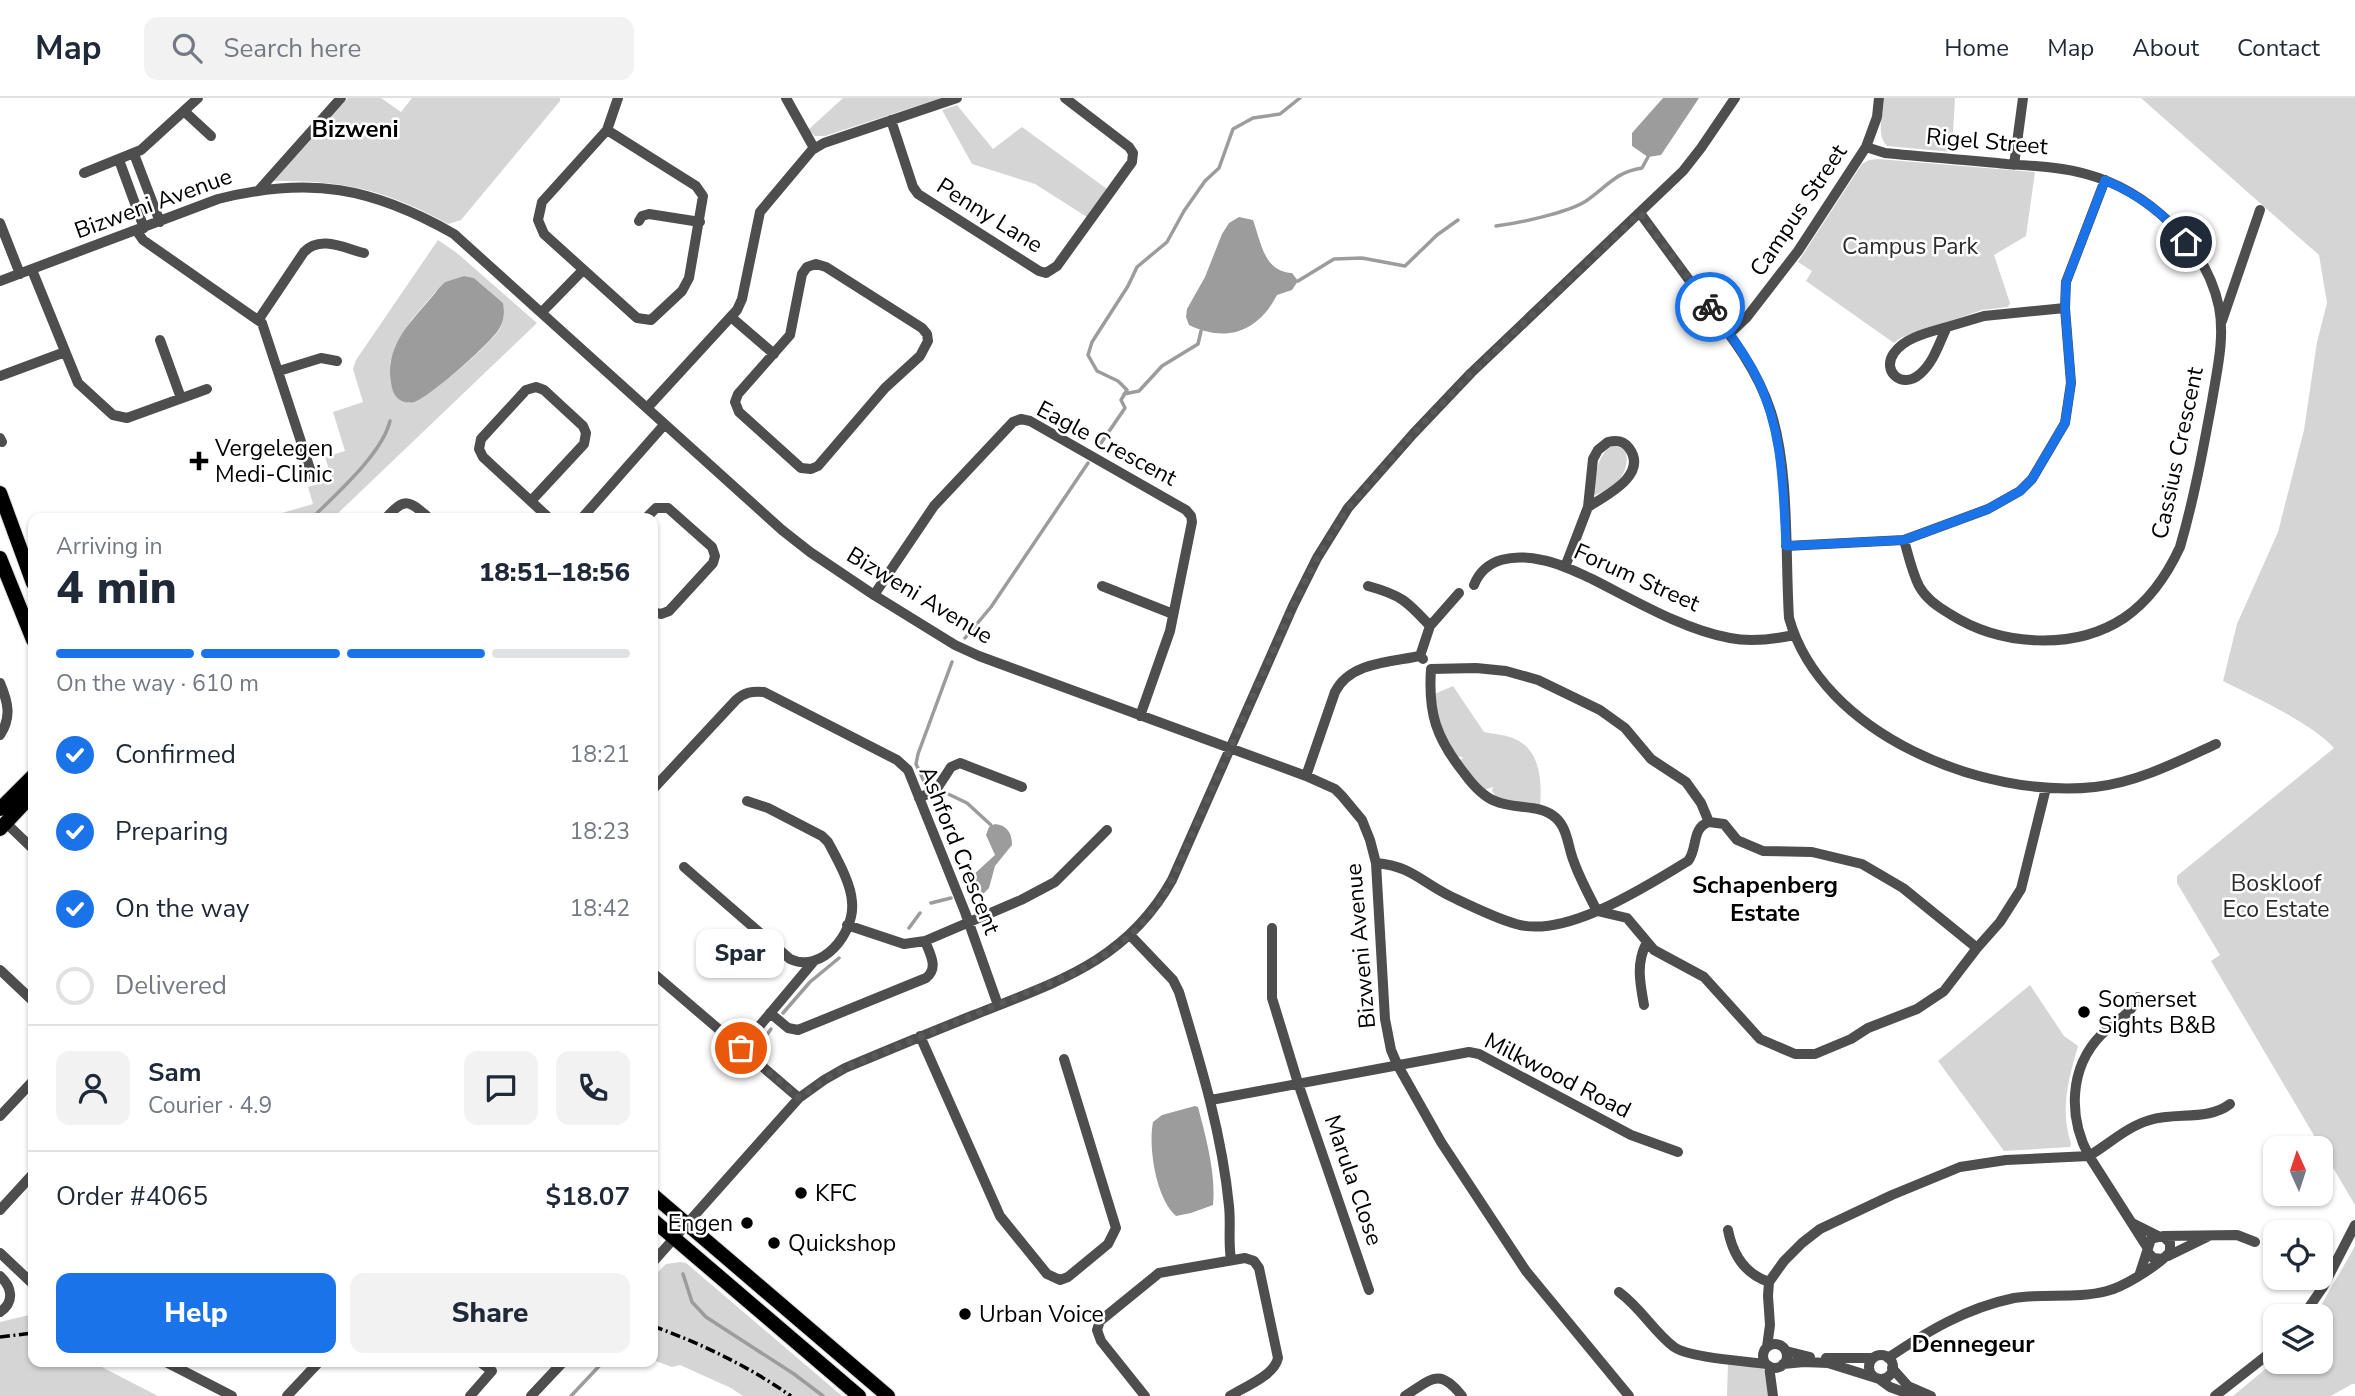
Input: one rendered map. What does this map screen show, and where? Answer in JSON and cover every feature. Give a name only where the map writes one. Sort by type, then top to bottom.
[{"type":"main road","points":[[0,493],[28,569]]},
{"type":"main road","points":[[0,558],[28,628]]},
{"type":"main road","points":[[2,820],[28,788]]},
{"type":"main road","points":[[658,1199],[888,1396]]},
{"type":"main road","points":[[658,1224],[859,1396]]},
{"type":"street","points":[[84,173],[134,154],[198,98]]},
{"type":"street","points":[[259,190],[341,98]]},
{"type":"street","points":[[607,130],[699,188],[704,200],[690,278],[682,290],[651,320],[636,318],[544,234],[539,225],[538,211],[542,202],[607,130],[618,98]]},
{"type":"street","points":[[786,98],[814,148]]},
{"type":"street","points":[[647,408],[731,317],[742,299],[760,212],[814,148],[957,98]]},
{"type":"street","name":"Penny Lane","points":[[891,120],[913,187],[918,194],[1046,273],[1057,266],[1133,157],[1129,147],[1065,98]]},
{"type":"street","points":[[658,1256],[799,1098],[838,1071],[1077,972],[1130,936],[1159,903],[1172,880],[1293,606],[1329,539],[1358,495],[1471,373],[1683,171],[1735,98]]},
{"type":"street","name":"Campus Street","points":[[1729,334],[1747,317],[1798,251],[1866,147],[1877,117],[1879,98]]},
{"type":"street","points":[[2014,164],[2023,98]]},
{"type":"street","points":[[185,112],[211,136]]},
{"type":"street","name":"Rigel Street","points":[[1866,147],[1885,153],[2067,169],[2105,180]]},
{"type":"street","points":[[134,154],[160,222]]},
{"type":"street","points":[[119,160],[144,240],[259,319],[266,331],[312,475]]},
{"type":"street","points":[[1786,546],[1904,540],[1988,509],[2020,491],[2032,479],[2065,423],[2071,383],[2065,308],[2066,282],[2105,180]]},
{"type":"street","name":"Cassius Crescent","points":[[1904,540],[1919,585],[1928,598],[1965,624],[2017,639],[2059,639],[2089,633],[2124,618],[2148,597],[2180,547],[2203,449],[2220,351],[2219,306],[2206,273],[2178,230],[2149,204],[2105,180]]},
{"type":"street","name":"Bizweni Avenue","points":[[0,281],[218,199],[259,190],[321,188],[354,192],[389,201],[454,234],[782,530],[810,552],[939,636],[979,656],[1335,789],[1362,820],[1376,863],[1385,1019],[1391,1050],[1397,1064],[1441,1142],[1526,1271],[1629,1396]]},
{"type":"street","points":[[2221,324],[2260,210]]},
{"type":"street","points":[[1640,213],[1729,334],[1755,374],[1771,413],[1781,463],[1789,618],[1794,635],[1833,695],[1883,733],[1954,769],[1980,777],[2046,788],[2095,787],[2124,782],[2153,773],[2216,744]]},
{"type":"street","points":[[639,221],[642,216],[649,214],[700,222]]},
{"type":"street","points":[[0,223],[20,274]]},
{"type":"street","points":[[259,319],[312,244],[326,243],[364,253]]},
{"type":"street","points":[[816,264],[826,267],[922,328],[928,341],[920,356],[885,388],[843,439],[818,466],[811,469],[801,468],[739,412],[736,405],[737,394],[774,355],[792,331],[802,274],[807,267],[816,264]]},
{"type":"street","points":[[32,270],[80,387],[118,417],[127,418],[207,389]]},
{"type":"street","points":[[542,312],[583,270]]},
{"type":"street","points":[[1947,327],[1922,373],[1907,381],[1899,380],[1894,375],[1890,361],[1892,354],[1912,339],[1947,327],[2003,313],[2065,308]]},
{"type":"street","points":[[731,317],[774,355]]},
{"type":"street","points":[[160,340],[181,398]]},
{"type":"street","points":[[0,376],[65,352]]},
{"type":"street","points":[[279,371],[321,358],[337,361]]},
{"type":"street","points":[[531,501],[584,444],[586,437],[581,424],[544,390],[536,387],[526,390],[481,439],[479,445],[483,457],[544,513]]},
{"type":"street","name":"Eagle Crescent","points":[[874,595],[940,500],[1009,425],[1026,419],[1189,513],[1192,522],[1173,614],[1161,658],[1140,716]]},
{"type":"street","points":[[586,513],[664,425]]},
{"type":"street","points":[[1565,566],[1588,506],[1595,454],[1608,442],[1622,442],[1628,446],[1633,460],[1628,477],[1614,491],[1588,506]]},
{"type":"street","points":[[390,513],[397,505],[406,502],[423,513]]},
{"type":"street","points":[[651,513],[656,508],[668,508],[712,547],[715,556],[713,564],[669,611],[658,613]]},
{"type":"street","name":"Forum Street","points":[[1474,585],[1485,567],[1506,559],[1522,557],[1543,560],[1565,566],[1676,620],[1731,639],[1794,635]]},
{"type":"street","points":[[1102,586],[1173,614]]},
{"type":"street","points":[[1368,586],[1404,599],[1430,626]]},
{"type":"street","points":[[1420,656],[1430,626],[1459,593]]},
{"type":"street","points":[[1420,656],[1431,669],[1432,713],[1447,751],[1483,794],[1495,801],[1540,810],[1559,820],[1573,860],[1597,911]]},
{"type":"street","points":[[1306,776],[1335,692],[1342,680],[1361,669],[1420,656]]},
{"type":"street","points":[[1431,669],[1493,669],[1522,675],[1600,710],[1625,728],[1651,759],[1694,790],[1709,822]]},
{"type":"street","points":[[0,683],[9,709],[7,722],[0,735]]},
{"type":"street","name":"Ashford Crescent","points":[[658,784],[742,694],[756,691],[764,692],[904,764],[968,922],[998,1005]]},
{"type":"street","points":[[919,799],[941,786],[951,766],[961,763],[1022,787]]},
{"type":"street","points":[[1597,911],[1627,918],[1636,926],[1646,944],[1704,977],[1760,1039],[1787,1052],[1808,1056],[1826,1051],[1868,1027],[1932,1001],[1959,975],[1977,948],[2000,922],[2021,889],[2046,788]]},
{"type":"street","points":[[741,1048],[814,961],[839,943],[847,925],[852,900],[828,842],[822,836],[768,808],[747,801]]},
{"type":"street","points":[[2,820],[28,844]]},
{"type":"street","points":[[1376,863],[1404,867],[1443,892],[1517,925],[1537,927],[1585,917],[1688,861],[1692,856],[1698,831],[1704,824],[1724,824],[1737,840],[1763,851],[1812,852],[1862,864],[1903,888],[1977,948]]},
{"type":"street","points":[[847,925],[904,944],[925,941],[1021,901],[1055,882],[1107,830]]},
{"type":"street","points":[[684,867],[790,959],[814,961]]},
{"type":"street","name":"Marula Close","points":[[1272,928],[1272,998],[1298,1083],[1369,1290]]},
{"type":"street","points":[[1130,936],[1170,976],[1177,988],[1211,1100],[1229,1207],[1231,1260]]},
{"type":"street","points":[[770,1013],[788,1028],[798,1030],[926,978],[932,974],[934,967],[925,941]]},
{"type":"street","points":[[1644,1005],[1639,968],[1640,955],[1646,944]]},
{"type":"street","points":[[0,970],[28,996]]},
{"type":"street","points":[[658,977],[799,1098]]},
{"type":"street","points":[[2138,997],[2134,1007],[2101,1035],[2087,1054],[2074,1095],[2074,1116],[2080,1140],[2147,1249],[2153,1258],[2165,1258]]},
{"type":"street","points":[[920,1036],[1000,1216],[1047,1275],[1060,1280],[1068,1278],[1108,1244],[1116,1228],[1064,1059]]},
{"type":"street","name":"Milkwood Road","points":[[1211,1100],[1466,1052],[1479,1054],[1631,1135],[1678,1152]]},
{"type":"street","points":[[0,1116],[28,1086]]},
{"type":"street","points":[[1773,1396],[1769,1282],[1793,1252],[1820,1229],[1960,1167],[2006,1160],[2089,1156],[2143,1122],[2215,1113],[2230,1104]]},
{"type":"street","points":[[0,1210],[28,1179]]},
{"type":"street","points":[[2132,1223],[2170,1243],[2171,1247],[2165,1258]]},
{"type":"street","points":[[2311,1304],[2355,1225]]},
{"type":"street","points":[[1728,1230],[1739,1261],[1749,1272],[1769,1282]]},
{"type":"street","points":[[1619,1292],[1635,1304],[1676,1349],[1700,1356],[1828,1363],[1877,1378],[1887,1377],[1890,1363],[1937,1326],[1974,1309],[2015,1298],[2108,1291],[2211,1235]]},
{"type":"street","points":[[2140,1273],[2151,1239],[2161,1236],[2241,1236],[2255,1242]]},
{"type":"street","points":[[0,1253],[28,1279]]},
{"type":"street","points":[[1145,1396],[1101,1341],[1097,1330],[1100,1321],[1159,1273],[1245,1258],[1257,1264],[1278,1358],[1270,1371],[1230,1396]]},
{"type":"street","points":[[0,1276],[7,1283],[10,1292],[9,1303],[1,1312]]},
{"type":"street","points":[[1770,1325],[1787,1358],[1771,1360]]},
{"type":"street","points":[[1771,1360],[1774,1344],[1812,1357],[1880,1356],[1890,1363],[1908,1386],[1931,1396]]},
{"type":"street","points":[[1873,1358],[1869,1369],[1877,1378],[1890,1387],[1914,1396]]},
{"type":"street","points":[[2215,1396],[2263,1358]]},
{"type":"street","points":[[176,1367],[232,1396]]},
{"type":"street","points":[[287,1396],[314,1367]]},
{"type":"street","points":[[470,1396],[492,1371],[487,1367]]},
{"type":"street","points":[[531,1396],[558,1367]]},
{"type":"street","points":[[1405,1396],[1431,1380],[1441,1378],[1451,1382],[1462,1396]]},
{"type":"green space","points":[[348,98],[381,98],[401,112],[412,98],[560,98],[560,101],[461,220],[448,224],[405,203],[364,189],[322,183],[274,181],[273,177]]},
{"type":"green space","points":[[843,98],[941,98],[825,136],[815,136],[808,130]]},
{"type":"green space","points":[[1884,98],[1955,98],[1952,152],[1887,146],[1881,136]]},
{"type":"green space","name":"Boskloof Eco Estate","points":[[2141,98],[2355,98],[2355,1205],[2333,1168],[2333,1136],[2314,1136],[2211,961],[2220,955],[2177,883],[2177,876],[2334,748],[2312,729],[2223,681],[2237,624],[2278,532],[2304,430],[2317,342],[2327,303],[2319,255]]},
{"type":"green space","points":[[957,105],[993,149],[1022,127],[1107,189],[1087,217],[1035,184],[972,164],[942,110]]},
{"type":"green space","name":"Campus Park","points":[[1878,159],[2035,172],[2026,236],[1994,255],[2010,303],[2008,307],[1982,310],[1900,338],[1894,343],[1806,281],[1812,271],[1798,262],[1862,164]]},
{"type":"green space","points":[[438,240],[457,253],[537,323],[338,513],[282,513],[313,504],[308,487],[332,480],[325,457],[345,451],[333,412],[363,402],[353,369],[356,360]],"holes":[[[464,276],[474,278],[503,303],[504,317],[501,327],[493,338],[456,372],[417,400],[408,403],[394,393],[390,363],[395,346],[412,319],[445,282]]]},
{"type":"green space","points":[[1612,445],[1625,449],[1627,457],[1624,472],[1616,484],[1595,495],[1598,466]]},
{"type":"green space","points":[[1453,686],[1484,732],[1513,738],[1531,752],[1540,778],[1540,806],[1497,798],[1492,791],[1493,787],[1484,790],[1459,760],[1463,757],[1453,756],[1445,734],[1442,734],[1432,695]]},
{"type":"green space","points":[[2030,985],[2064,1036],[2078,1046],[2068,1083],[2066,1107],[2071,1144],[2070,1147],[2004,1151],[1938,1061]]},
{"type":"green space","points":[[2355,1246],[2355,1384],[2331,1396],[2233,1396],[2263,1371],[2263,1374],[2333,1374],[2333,1304],[2322,1304],[2330,1290],[2333,1290],[2333,1284]]},
{"type":"green space","points":[[686,1263],[842,1396],[743,1396],[680,1365],[672,1367],[658,1362],[658,1272],[666,1264]]},
{"type":"green space","points":[[28,1315],[28,1367],[102,1367],[158,1396],[0,1396],[0,1322]]},
{"type":"green space","points":[[1728,1363],[1761,1367],[1769,1396],[1727,1396]]},
{"type":"shaded area","points":[[1663,98],[1699,98],[1661,155],[1648,157],[1632,146],[1632,133]]},
{"type":"shaded area","points":[[1239,217],[1253,220],[1269,262],[1292,273],[1298,281],[1292,290],[1277,295],[1260,318],[1240,331],[1216,333],[1189,325],[1187,309],[1205,277],[1222,234],[1229,223]]},
{"type":"shaded area","points":[[464,276],[474,278],[503,303],[504,317],[501,326],[472,357],[433,391],[414,402],[401,400],[391,385],[394,349],[414,317],[439,288],[445,282]]},
{"type":"shaded area","points":[[995,824],[1008,830],[1012,845],[995,866],[989,888],[983,894],[974,893],[970,889],[971,877],[995,855],[986,835],[989,827]]},
{"type":"shaded area","points":[[1198,1107],[1210,1156],[1213,1205],[1176,1216],[1163,1198],[1155,1172],[1153,1122],[1162,1115]]},
{"type":"waterway","points":[[1099,446],[1125,408],[1121,400],[1127,390],[1118,381],[1097,371],[1088,355],[1092,342],[1137,267],[1167,242],[1205,181],[1219,168],[1233,129],[1253,118],[1280,114],[1300,98]]},
{"type":"waterway","points":[[1496,226],[1567,210],[1586,201],[1625,173],[1642,168],[1648,157]]},
{"type":"waterway","points":[[1298,281],[1334,259],[1362,258],[1405,266],[1437,235],[1458,220]]},
{"type":"waterway","points":[[1124,394],[1139,391],[1162,366],[1198,344],[1201,331]]},
{"type":"waterway","points":[[317,513],[368,460],[378,447],[390,421]]},
{"type":"waterway","points":[[965,638],[991,607],[1088,463]]},
{"type":"waterway","points":[[927,788],[916,764],[952,662]]},
{"type":"waterway","points":[[944,792],[967,803],[991,825]]},
{"type":"waterway","points":[[931,903],[951,898]]},
{"type":"waterway","points":[[909,928],[920,913]]},
{"type":"waterway","points":[[783,1013],[810,982],[839,958]]},
{"type":"waterway","points":[[759,1046],[771,1029]]},
{"type":"waterway","points":[[683,1274],[692,1302],[706,1317],[823,1396]]},
{"type":"waterway","points":[[571,1396],[598,1367]]},
{"type":"railway","points":[[658,1328],[724,1356],[791,1396]]},
{"type":"railway","points":[[0,1337],[28,1334]]},
{"type":"way so far","points":[[741,1048],[799,1098],[838,1071],[1059,981],[1117,947],[1148,917],[1172,880],[1268,660],[1317,558],[1358,495],[1413,434],[1497,347],[1640,213],[1710,307]]},
{"type":"place","name":"Vergelegen Medi-Clinic","points":[[199,461]]},
{"type":"place","name":"Somerset Sights B&B","points":[[2084,1012]]},
{"type":"place","name":"Spar","points":[[741,1048]]},
{"type":"place","name":"KFC","points":[[801,1193]]},
{"type":"place","name":"Engen","points":[[747,1223]]},
{"type":"place","name":"Quickshop","points":[[774,1243]]},
{"type":"place","name":"Urban Voice","points":[[965,1314]]},
{"type":"district","name":"Bizweni","points":[[355,129]]},
{"type":"district","name":"Schapenberg Estate","points":[[1765,899]]},
{"type":"district","name":"Dennegeur","points":[[1973,1344]]},
{"type":"route","points":[[1710,307],[1755,374],[1771,413],[1781,463],[1786,546],[1904,540],[1944,527],[2007,500],[2032,479],[2058,438],[2065,423],[2071,383],[2065,308],[2066,282],[2105,180],[2137,195],[2149,204],[2178,230],[2186,242]]}]
